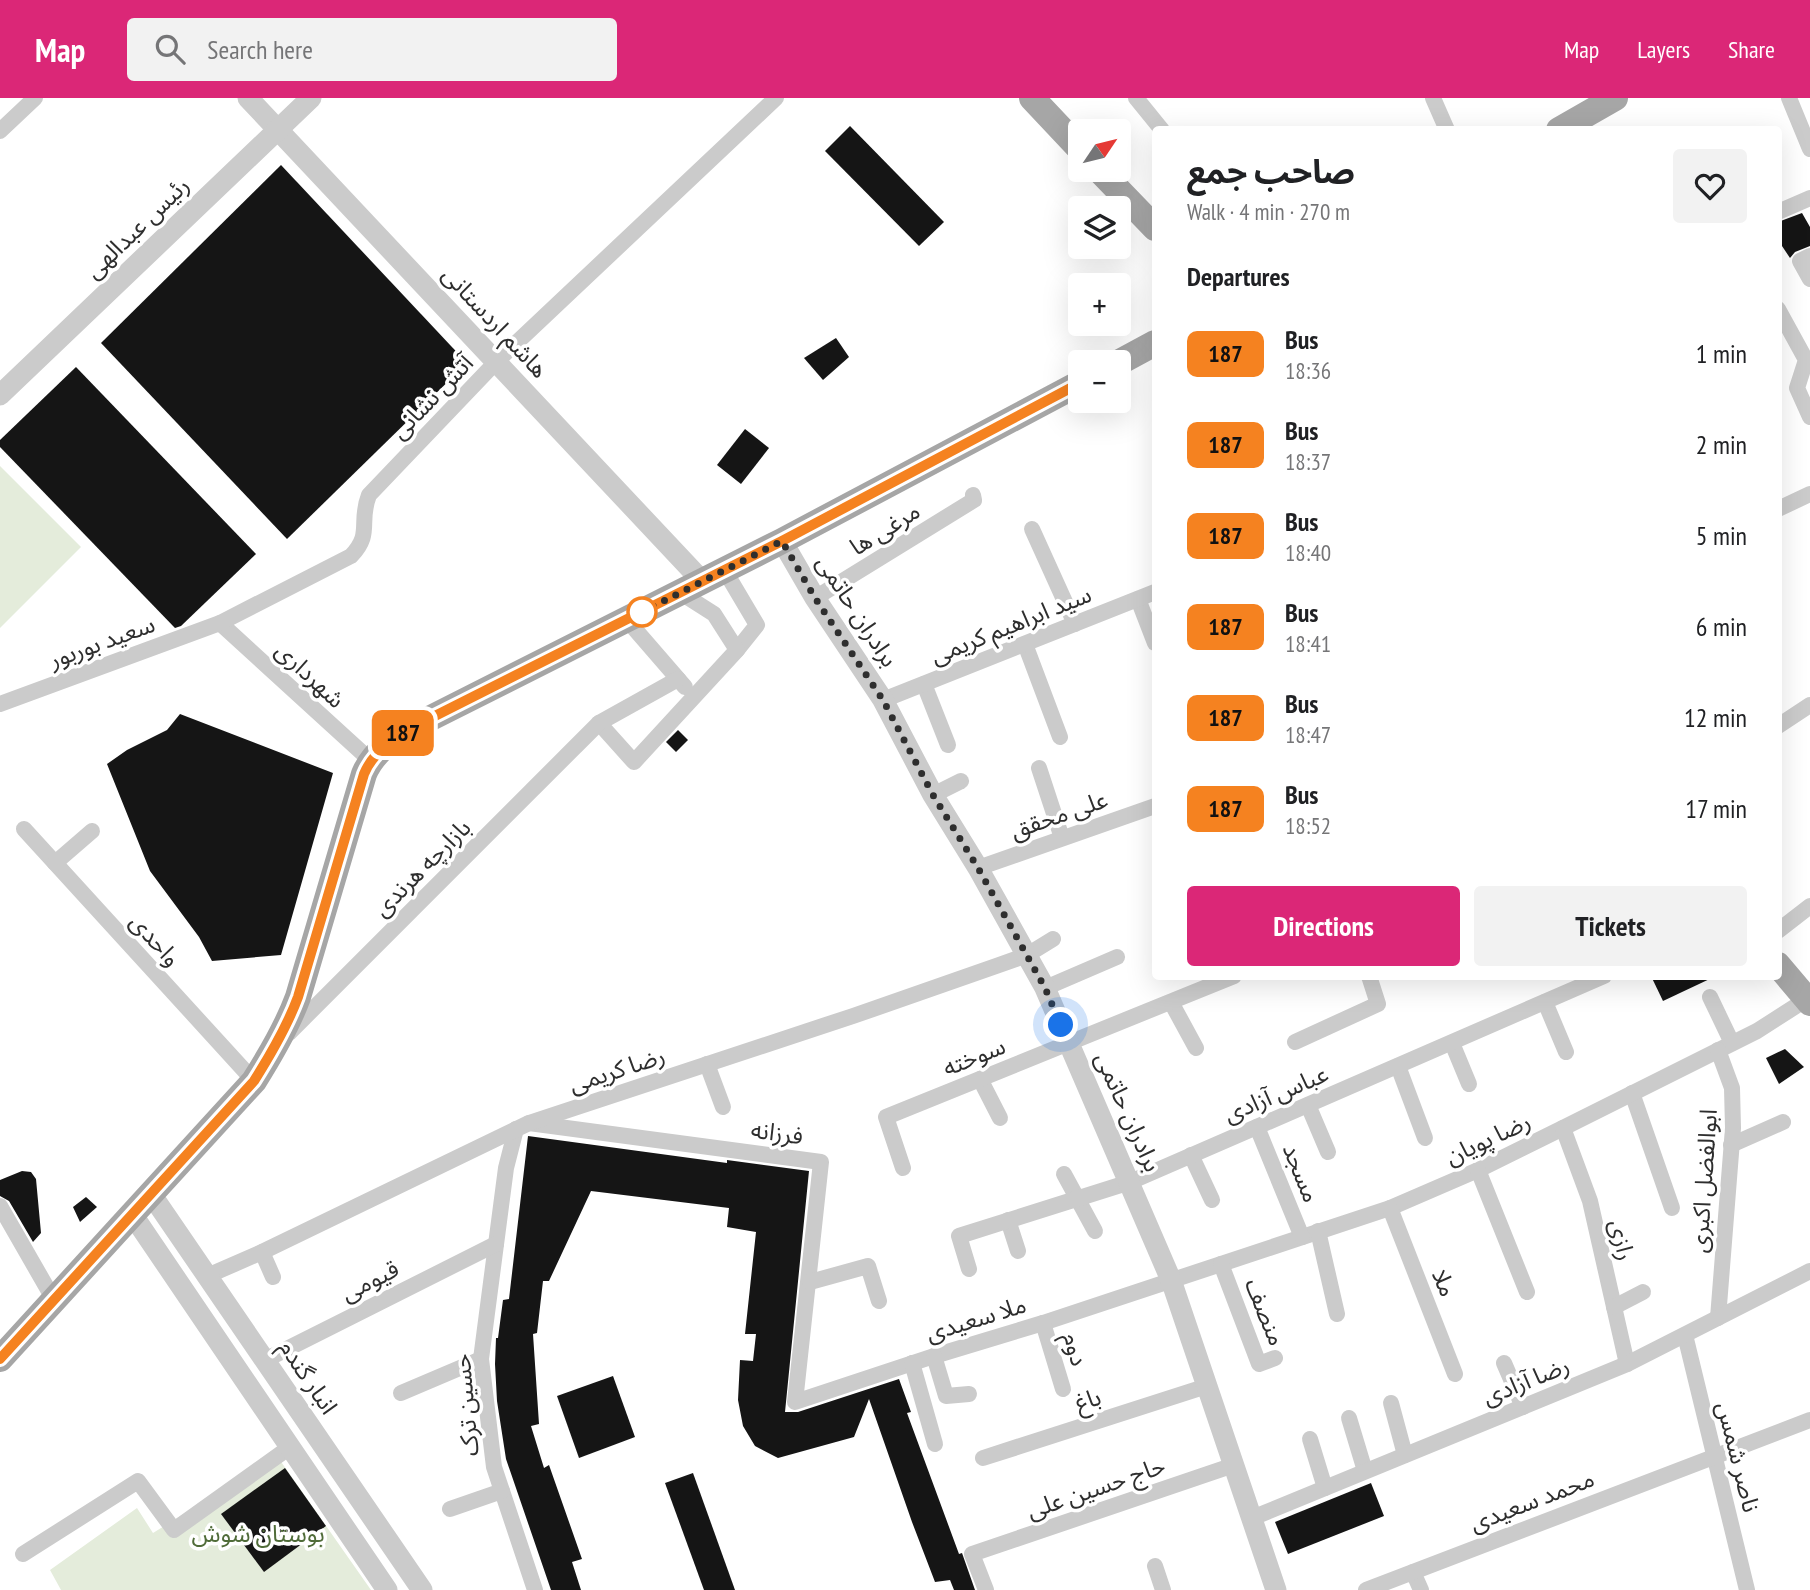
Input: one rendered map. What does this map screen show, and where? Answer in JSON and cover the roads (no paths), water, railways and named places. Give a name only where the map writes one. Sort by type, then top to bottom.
[{"type":"main road","points":[[1032,98],[1068,136]]},
{"type":"main road","points":[[1566,126],[1615,98]]},
{"type":"main road","points":[[1110,182],[1152,226]]},
{"type":"main road","points":[[1131,356],[1152,345]]},
{"type":"main road","points":[[0,1359],[254,1081],[289,1021],[364,774],[370,760],[384,747],[417,725],[703,582],[1068,389]]},
{"type":"main road","points":[[1782,970],[1808,1001]]},
{"type":"street","points":[[0,131],[35,98]]},
{"type":"street","name":"هاشم اردستانی","points":[[248,98],[703,582]]},
{"type":"street","name":"رئیس عبدالهی","points":[[0,395],[311,98]]},
{"type":"street","name":"آتش نشانی","points":[[220,623],[351,556],[365,537],[363,510],[369,495],[496,362],[776,98]]},
{"type":"street","points":[[1136,98],[1159,126]]},
{"type":"street","points":[[1433,98],[1445,126]]},
{"type":"street","points":[[1789,98],[1810,149]]},
{"type":"street","points":[[1782,210],[1810,198]]},
{"type":"street","points":[[1810,256],[1800,261],[1810,279]]},
{"type":"street","points":[[1782,316],[1806,360],[1797,388],[1810,417]]},
{"type":"street","points":[[1782,507],[1810,494]]},
{"type":"street","name":"مرغی ها","points":[[815,598],[974,500],[973,495]]},
{"type":"street","points":[[1032,529],[1075,624]]},
{"type":"street","name":"برادران حاتمی","points":[[782,541],[815,598],[883,700],[933,795],[978,868],[1045,988],[1171,1280],[1276,1590]]},
{"type":"street","points":[[703,582],[714,614],[737,649]]},
{"type":"street","points":[[599,723],[634,762],[757,625],[703,582]]},
{"type":"street","name":"سید ابراهیم کریمی","points":[[883,700],[1152,593]]},
{"type":"street","points":[[1138,599],[1152,635]]},
{"type":"street","points":[[627,620],[693,697]]},
{"type":"street","name":"سعید بوربور","points":[[0,704],[220,623]]},
{"type":"street","name":"شهرداری","points":[[220,623],[370,760]]},
{"type":"street","points":[[1025,644],[1060,737]]},
{"type":"street","name":"بازارچه هرندی","points":[[276,1045],[599,723],[678,679]]},
{"type":"street","points":[[924,684],[948,745]]},
{"type":"street","points":[[1782,723],[1810,705]]},
{"type":"street","points":[[1040,768],[1062,838]]},
{"type":"street","points":[[933,795],[961,781]]},
{"type":"street","name":"علی محقق","points":[[978,868],[1152,807]]},
{"type":"street","name":"واحدی","points":[[24,829],[254,1081]]},
{"type":"street","points":[[55,863],[92,831]]},
{"type":"street","points":[[1782,928],[1810,906]]},
{"type":"street","name":"رضا کریمی","points":[[207,1276],[523,1126],[1027,955],[1053,939]]},
{"type":"street","points":[[1045,988],[1117,957]]},
{"type":"street","name":"سوخته","points":[[903,1168],[886,1117],[1171,1002],[1197,984],[1216,980]]},
{"type":"street","points":[[1295,1042],[1378,1004],[1372,980]]},
{"type":"street","name":"عباس آزادی","points":[[969,1269],[959,1236],[1130,1182],[1595,980]]},
{"type":"street","name":"ابوالفضل اکبری","points":[[1710,997],[1726,1047],[1732,1088],[1731,1145],[1718,1318]]},
{"type":"street","name":"رضا پویان","points":[[1171,1280],[1390,1208],[1478,1170],[1726,1047],[1808,1001]]},
{"type":"street","points":[[1171,1002],[1196,1048]]},
{"type":"street","points":[[1545,1002],[1566,1052]]},
{"type":"street","points":[[1452,1043],[1469,1084]]},
{"type":"street","points":[[706,1064],[723,1107]]},
{"type":"street","points":[[1398,1066],[1425,1138]]},
{"type":"street","points":[[980,1079],[1000,1118]]},
{"type":"street","points":[[1632,1093],[1672,1208]]},
{"type":"street","points":[[1308,1105],[1328,1152]]},
{"type":"street","points":[[1731,1145],[1783,1122]]},
{"type":"street","name":"حسین ترک","points":[[523,1126],[506,1168],[481,1359],[494,1468],[536,1590]]},
{"type":"street","name":"فرزانه","points":[[523,1126],[821,1161],[795,1402]]},
{"type":"street","name":"مسجد","points":[[1257,1127],[1310,1234],[1337,1314]]},
{"type":"street","name":"رازی","points":[[1563,1128],[1590,1201],[1627,1364]]},
{"type":"street","points":[[1191,1156],[1213,1200]]},
{"type":"street","points":[[1478,1170],[1527,1292]]},
{"type":"street","points":[[1065,1174],[1095,1231]]},
{"type":"street","name":"انبار گندم","points":[[151,1194],[422,1590]]},
{"type":"street","points":[[0,1206],[54,1300]]},
{"type":"street","name":"ملا","points":[[1390,1208],[1455,1374]]},
{"type":"street","points":[[132,1214],[387,1590]]},
{"type":"street","points":[[1008,1220],[1018,1251]]},
{"type":"street","name":"قیومی","points":[[265,1360],[496,1244]]},
{"type":"street","points":[[262,1252],[273,1277]]},
{"type":"street","name":"منصف","points":[[1221,1264],[1259,1364],[1275,1358]]},
{"type":"street","points":[[810,1282],[868,1266],[879,1301]]},
{"type":"street","name":"رضا آزادی","points":[[1252,1518],[1627,1364],[1810,1271]]},
{"type":"street","name":"ملا سعیدی","points":[[795,1402],[1171,1280]]},
{"type":"street","points":[[1614,1307],[1643,1292]]},
{"type":"street","name":"دوم","points":[[1043,1323],[1063,1389]]},
{"type":"street","name":"ناصر شمس","points":[[1685,1335],[1747,1590]]},
{"type":"street","points":[[934,1356],[946,1396],[969,1394]]},
{"type":"street","points":[[401,1393],[481,1359]]},
{"type":"street","points":[[912,1363],[935,1444]]},
{"type":"street","points":[[1504,1363],[1523,1407]]},
{"type":"street","name":"باغ","points":[[983,1458],[1207,1385]]},
{"type":"street","points":[[1391,1403],[1405,1455]]},
{"type":"street","points":[[1349,1418],[1365,1472]]},
{"type":"street","name":"محمد سعیدی","points":[[1366,1590],[1810,1420]]},
{"type":"street","points":[[1310,1439],[1325,1488]]},
{"type":"street","points":[[23,1554],[138,1481],[174,1530],[290,1447]]},
{"type":"street","name":"حاج حسین علی","points":[[986,1590],[972,1554],[1234,1465]]},
{"type":"street","points":[[450,1509],[502,1491]]},
{"type":"street","points":[[1155,1566],[1163,1590]]},
{"type":"street","points":[[1413,1572],[1421,1590]]},
{"type":"park label","name":"بوستان شوش","points":[[258,1534]]}]
